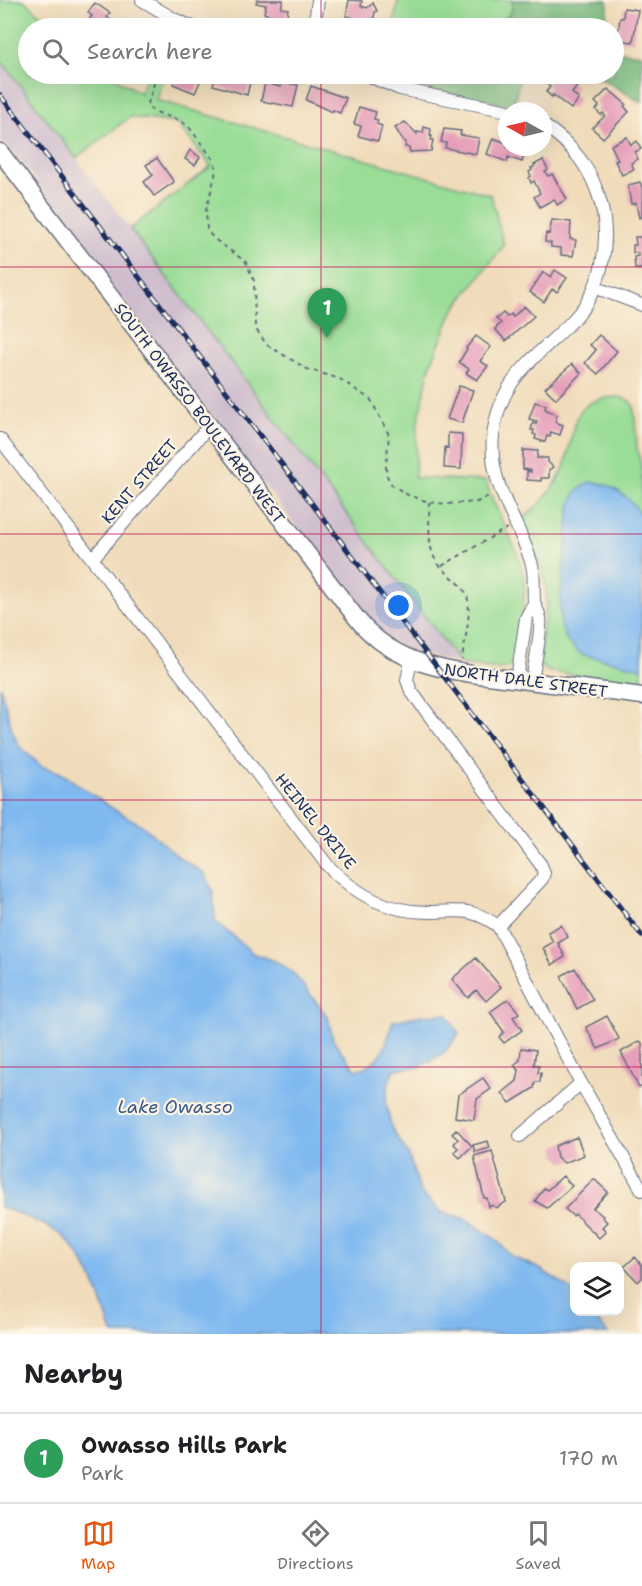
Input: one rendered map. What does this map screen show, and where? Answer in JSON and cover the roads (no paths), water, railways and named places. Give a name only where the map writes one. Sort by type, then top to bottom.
[{"type":"street","points":[[142,0],[172,18]]},
{"type":"street","points":[[315,18],[318,0]]},
{"type":"street","points":[[388,84],[400,89],[498,109]]},
{"type":"street","points":[[524,680],[540,620],[534,603],[533,568],[528,550],[500,491],[493,456],[493,436],[503,399],[521,369],[576,317],[594,287],[605,247],[603,213],[591,175],[580,158],[552,132]]},
{"type":"street","name":"SOUTH OWASSO BOULEVARD WEST","points":[[0,152],[364,627],[385,646],[411,660]]},
{"type":"street","points":[[594,287],[642,305]]},
{"type":"street","name":"KENT STREET","points":[[92,560],[210,425]]},
{"type":"street","name":"HEINEL DRIVE","points":[[0,439],[328,866],[342,880],[365,896],[390,907],[410,911],[458,909],[484,916],[498,926]]},
{"type":"street","points":[[411,660],[407,680],[411,691],[541,866],[544,873],[542,879],[498,926],[580,1083],[642,1190]]},
{"type":"street","name":"NORTH DALE STREET","points":[[411,660],[461,672],[642,696]]},
{"type":"street","points":[[520,1136],[580,1083]]},
{"type":"water","points":[[589,482],[605,484],[620,492],[642,516],[642,668],[581,654],[567,641],[561,626],[560,603],[570,507],[576,492]]},
{"type":"water","name":"Lake Owasso","points":[[0,685],[12,730],[19,746],[41,766],[61,773],[115,810],[142,825],[180,858],[204,873],[213,892],[215,921],[254,954],[275,961],[294,974],[328,1017],[333,1040],[356,1070],[378,1058],[385,1046],[393,1021],[422,1015],[447,1014],[459,1034],[444,1053],[419,1067],[395,1069],[389,1081],[386,1101],[391,1127],[408,1154],[421,1193],[441,1212],[466,1219],[494,1238],[513,1257],[540,1269],[568,1287],[570,1289],[570,1316],[593,1316],[608,1334],[114,1334],[88,1271],[67,1240],[45,1225],[0,1207]]},
{"type":"railway","points":[[0,95],[642,936]]},
{"type":"place","name":"Owasso Hills Park","points":[[327,338]]}]
